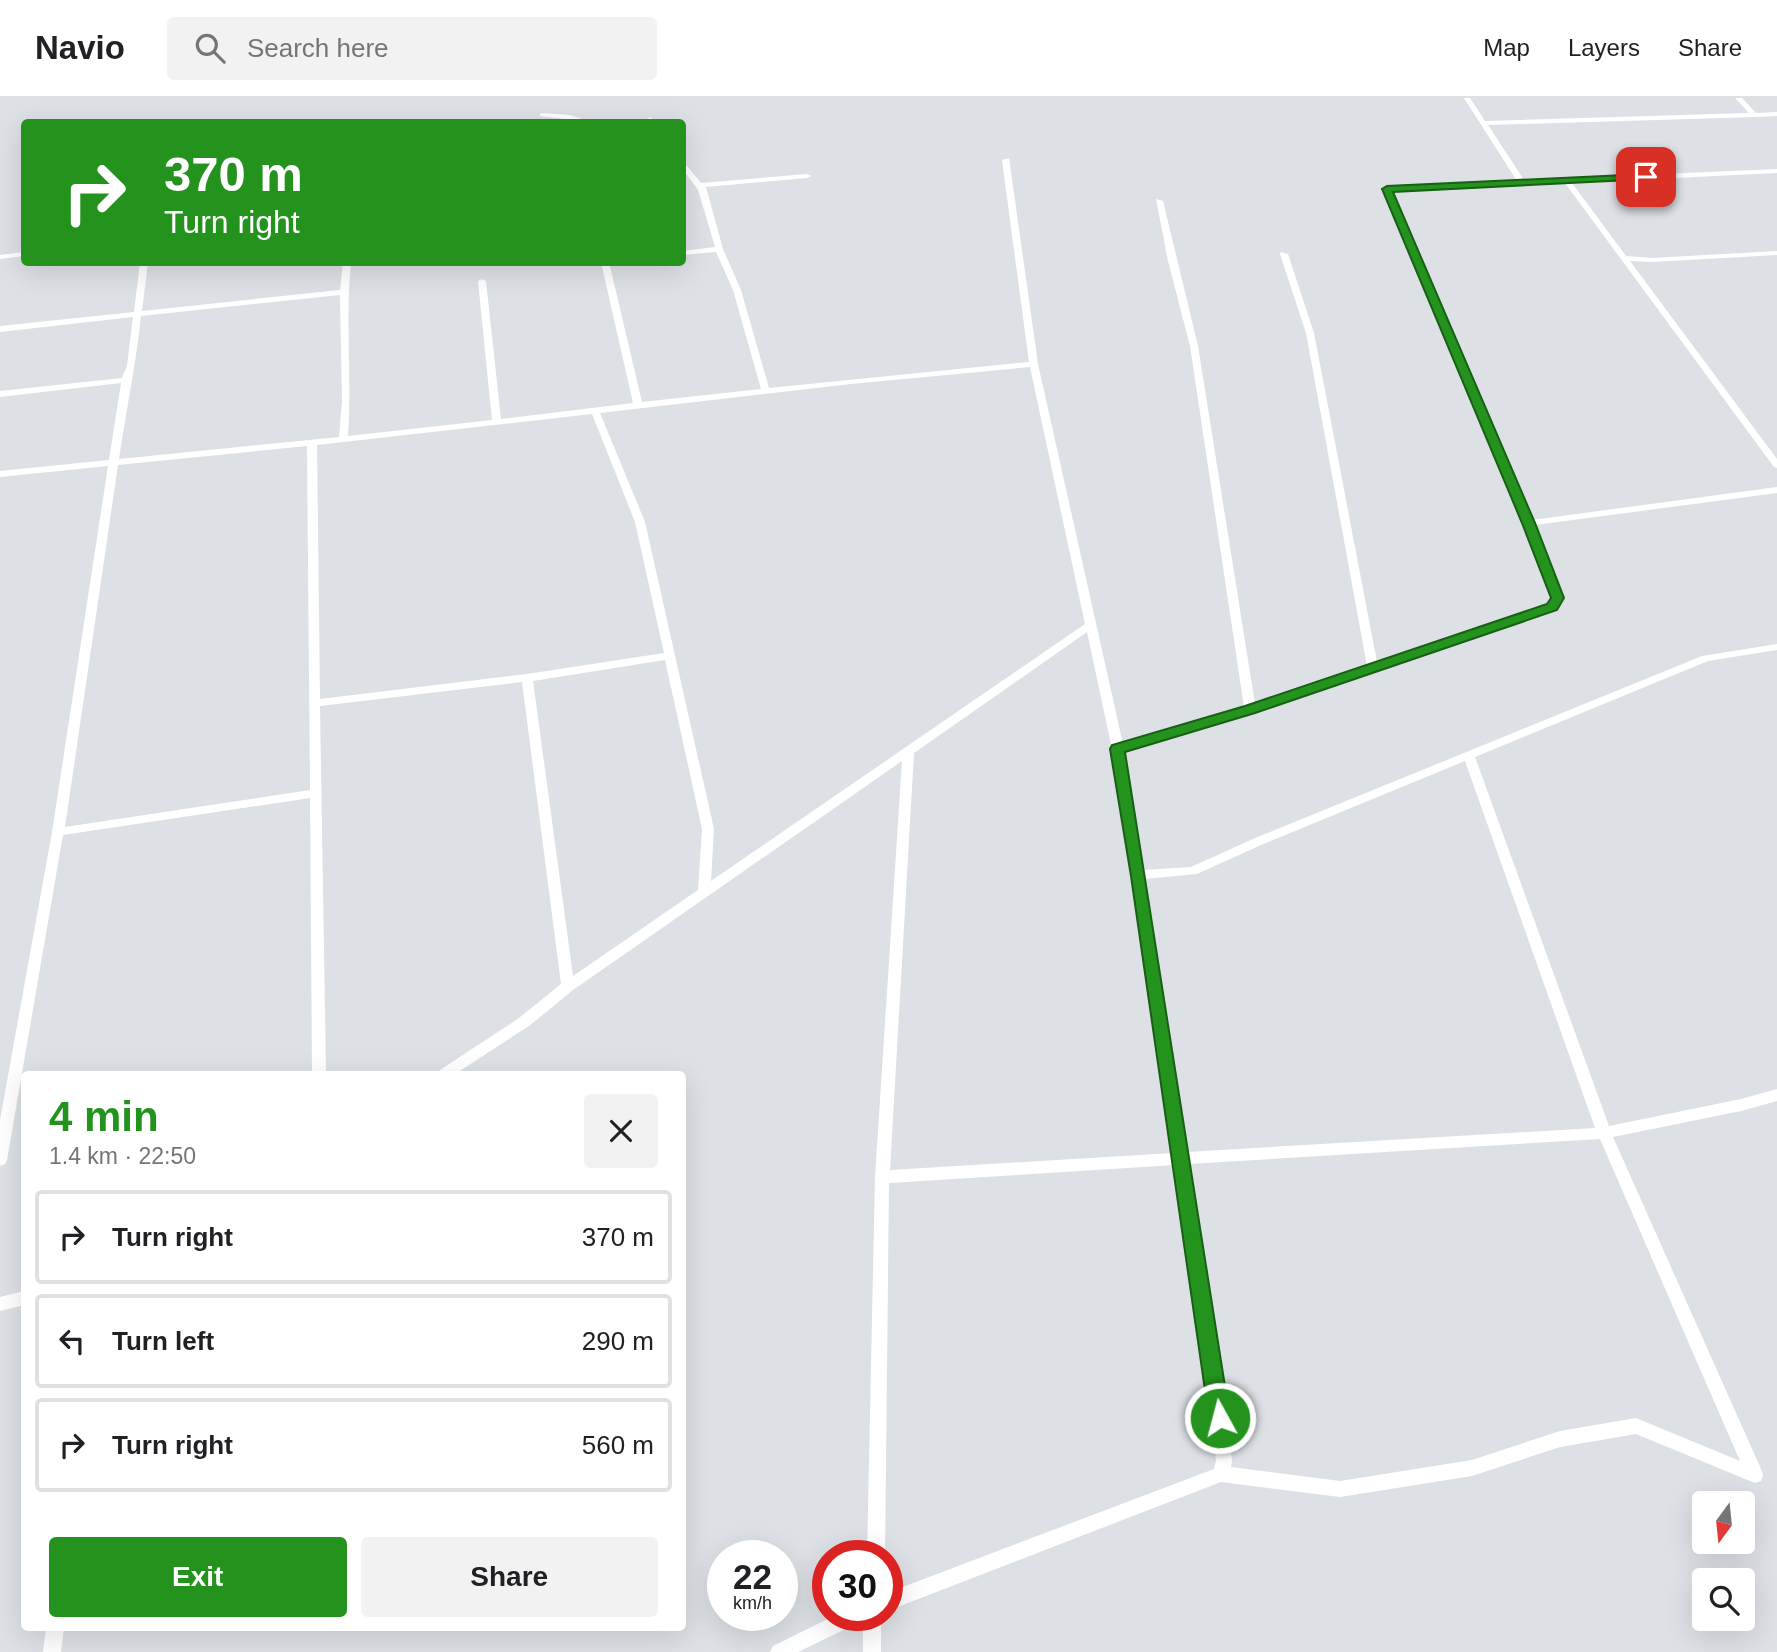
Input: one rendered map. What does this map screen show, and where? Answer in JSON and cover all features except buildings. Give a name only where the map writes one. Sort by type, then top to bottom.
[{"type":"street","points":[[1467,98],[1521,182]]},
{"type":"street","points":[[1738,98],[1755,115]]},
{"type":"street","points":[[1485,123],[1777,114]]},
{"type":"street","points":[[542,115],[577,119]]},
{"type":"street","points":[[1006,160],[1034,364],[1072,532],[1089,626],[1118,749],[1139,876],[1218,1397],[1224,1461],[1221,1474]]},
{"type":"street","points":[[686,168],[702,190],[719,249],[737,290],[766,391]]},
{"type":"street","points":[[1118,749],[1250,709],[1552,607],[1558,598],[1529,523],[1387,189],[1777,171]]},
{"type":"street","points":[[702,190],[702,185],[807,176]]},
{"type":"street","points":[[1567,181],[1777,466]]},
{"type":"street","points":[[1160,201],[1194,346],[1250,709]]},
{"type":"street","points":[[686,253],[719,249]]},
{"type":"street","points":[[1626,258],[1652,260],[1777,253]]},
{"type":"street","points":[[0,257],[21,254]]},
{"type":"street","points":[[1284,254],[1310,333],[1373,668]]},
{"type":"street","points":[[1767,254],[1777,265]]},
{"type":"street","points":[[0,1160],[58,832],[113,462],[126,380],[131,366],[143,266]]},
{"type":"street","points":[[343,439],[346,401],[344,292],[347,266]]},
{"type":"street","points":[[606,266],[638,405]]},
{"type":"street","points":[[482,281],[497,420]]},
{"type":"street","points":[[0,329],[344,292]]},
{"type":"street","points":[[0,474],[312,443],[497,420],[1034,364]]},
{"type":"street","points":[[0,394],[126,380]]},
{"type":"street","points":[[595,411],[640,522],[708,829],[704,892]]},
{"type":"street","points":[[312,443],[318,1071]]},
{"type":"street","points":[[1529,523],[1777,490]]},
{"type":"street","points":[[450,1071],[524,1022],[568,986],[1089,626]]},
{"type":"street","points":[[1139,876],[1193,871],[1257,842],[1706,658],[1777,647]]},
{"type":"street","points":[[314,703],[527,678],[668,656]]},
{"type":"street","points":[[527,678],[568,986]]},
{"type":"street","points":[[876,1540],[882,1177],[908,751]]},
{"type":"street","points":[[903,1596],[1221,1474],[1340,1489],[1472,1468],[1560,1439],[1636,1426],[1755,1475],[1604,1133],[1469,757]]},
{"type":"street","points":[[58,832],[314,793]]},
{"type":"street","points":[[882,1177],[1604,1133],[1777,1095]]},
{"type":"street","points":[[0,1304],[21,1299]]},
{"type":"street","points":[[52,1652],[55,1631]]},
{"type":"street","points":[[779,1652],[823,1631]]},
{"type":"street","points":[[872,1631],[872,1652]]},
{"type":"route","points":[[1220,1418],[1118,749],[1250,709],[1552,607],[1558,598],[1529,523],[1387,189],[1646,177]]}]
